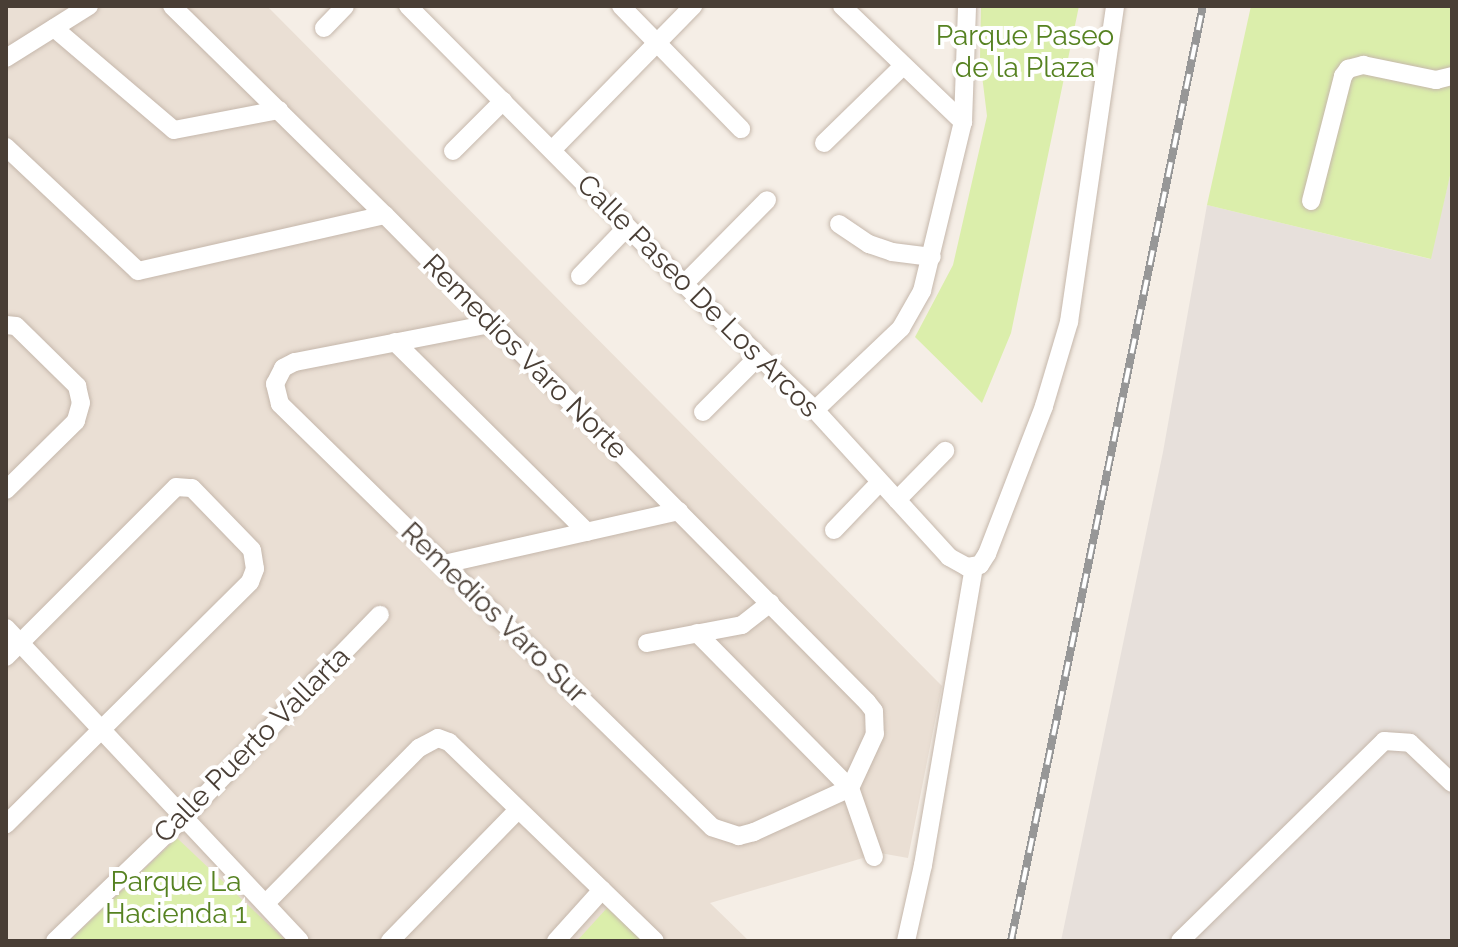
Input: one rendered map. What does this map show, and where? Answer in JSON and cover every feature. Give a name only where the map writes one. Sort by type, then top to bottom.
[{"type":"street","points":[[6,58],[89,6]]},
{"type":"street","name":"Remedios Varo Norte","points":[[172,6],[385,215],[874,711],[875,734],[850,788]]},
{"type":"street","points":[[324,28],[345,6]]},
{"type":"street","points":[[621,6],[741,129]]},
{"type":"street","points":[[552,150],[693,6]]},
{"type":"street","points":[[842,6],[963,122]]},
{"type":"street","points":[[815,410],[901,328],[922,291],[963,122],[967,6]]},
{"type":"street","points":[[906,941],[980,560],[1044,406],[1069,322],[1115,6]]},
{"type":"street","name":"Calle Paseo De Los Arcos","points":[[420,10],[503,101],[627,227],[815,410],[949,557],[958,565],[980,560]]},
{"type":"street","points":[[54,28],[174,130],[279,110]]},
{"type":"street","points":[[1311,201],[1343,76],[1348,69],[1363,65],[1436,80],[1452,76]]},
{"type":"street","points":[[824,143],[903,66]]},
{"type":"street","points":[[453,151],[503,101]]},
{"type":"street","points":[[6,147],[138,271],[385,215]]},
{"type":"street","points":[[684,284],[767,200]]},
{"type":"street","points":[[839,224],[869,244],[892,252],[932,257]]},
{"type":"street","points":[[580,276],[627,227]]},
{"type":"street","points":[[395,342],[490,324]]},
{"type":"street","points":[[6,325],[16,326],[77,386],[81,403],[76,421],[6,490]]},
{"type":"street","points":[[395,342],[587,532]]},
{"type":"street","name":"Remedios Varo Sur","points":[[395,342],[295,362],[283,368],[275,384],[280,404],[712,827],[725,834],[739,836],[768,827],[850,788]]},
{"type":"street","points":[[703,412],[759,356]]},
{"type":"street","points":[[897,500],[945,451]]},
{"type":"street","points":[[834,530],[880,482]]},
{"type":"street","points":[[6,657],[176,487],[192,488],[252,550],[255,569],[250,582],[6,824]]},
{"type":"street","points":[[444,564],[679,511]]},
{"type":"street","points":[[647,643],[742,625],[770,603]]},
{"type":"street","name":"Calle Puerto Vallarta","points":[[55,941],[183,818],[380,615]]},
{"type":"street","points":[[6,628],[300,941]]},
{"type":"street","points":[[697,633],[850,788],[874,857]]},
{"type":"street","points":[[266,903],[419,748],[438,738],[449,742],[655,941]]},
{"type":"street","points":[[1180,941],[1384,741],[1410,743],[1452,783]]},
{"type":"street","points":[[390,941],[517,811]]},
{"type":"street","points":[[556,941],[602,890]]},
{"type":"shaded area","points":[[6,6],[267,6],[942,686],[908,858],[880,853],[710,903],[749,941],[6,941]]},
{"type":"shaded area","points":[[1452,167],[1452,941],[1061,941],[1163,452],[1207,205],[1430,259]]},
{"type":"green space","name":"Parque Paseo de la Plaza","points":[[981,6],[1079,6],[1011,333],[982,403],[915,337],[953,265],[987,116],[980,59]]},
{"type":"green space","points":[[1251,6],[1452,6],[1452,167],[1431,259],[1207,205]]},
{"type":"green space","name":"Parque La Hacienda 1","points":[[177,838],[286,941],[69,941]]},
{"type":"green space","points":[[607,908],[643,941],[577,941]]},
{"type":"railway","points":[[1011,941],[1203,6]]}]
